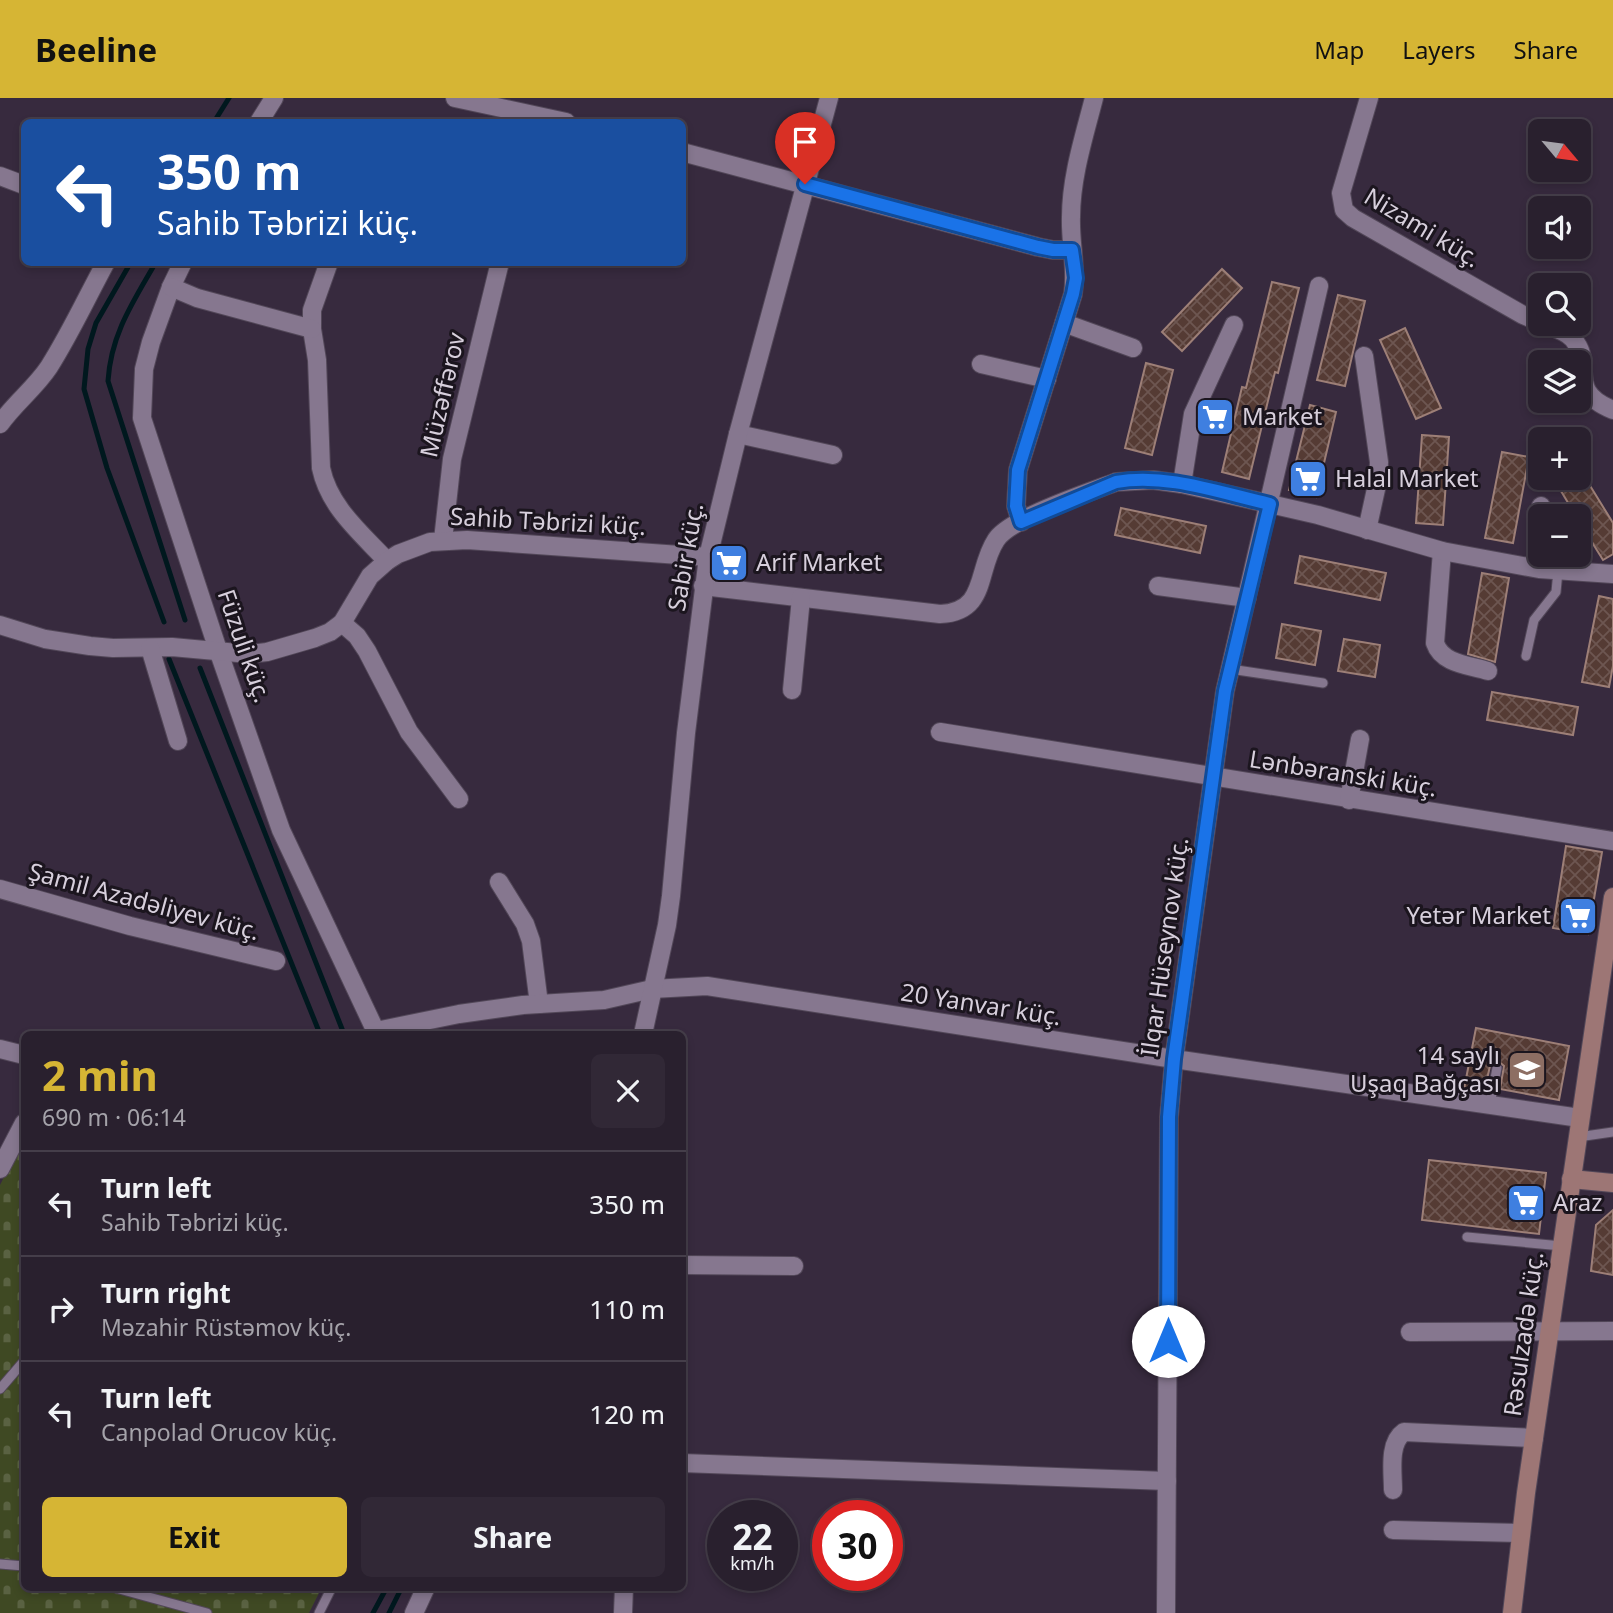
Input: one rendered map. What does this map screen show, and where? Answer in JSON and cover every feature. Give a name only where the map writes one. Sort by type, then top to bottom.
[{"type":"street","points":[[261,119],[274,98]]},
{"type":"street","points":[[455,98],[538,119],[544,98]]},
{"type":"street","name":"Sabir küç.","points":[[644,1031],[671,896],[686,733],[708,557],[828,98]]},
{"type":"street","points":[[1021,522],[1016,506],[1018,470],[1076,278],[1072,250],[1072,200],[1076,169],[1094,98]]},
{"type":"street","name":"Nizami küç.","points":[[1369,98],[1341,193],[1344,210],[1364,225],[1528,316]]},
{"type":"street","points":[[686,153],[1038,247],[1072,250]]},
{"type":"street","points":[[0,176],[21,184]]},
{"type":"street","points":[[3,413],[29,393],[50,366],[104,266]]},
{"type":"street","name":"Füzuli küç.","points":[[181,266],[171,287],[144,369],[142,418],[218,650],[281,830],[377,1031]]},
{"type":"street","points":[[328,266],[312,310],[317,359],[321,468],[325,485],[348,519],[387,561]]},
{"type":"street","name":"Müzəffərov","points":[[443,540],[455,445],[499,266]]},
{"type":"street","name":"İlqar Hüseynov küç.","points":[[1166,1613],[1169,1117],[1174,1059],[1230,669],[1319,286]]},
{"type":"street","points":[[171,287],[197,298],[312,329]]},
{"type":"street","points":[[1064,323],[1133,348]]},
{"type":"street","points":[[1182,484],[1194,414],[1234,325]]},
{"type":"street","name":"Nizami küç.","points":[[1570,336],[1580,350],[1584,388],[1591,399],[1613,410]]},
{"type":"street","points":[[1364,356],[1379,462],[1378,480],[1367,530]]},
{"type":"street","points":[[981,364],[1047,379]]},
{"type":"street","points":[[738,434],[833,455]]},
{"type":"street","points":[[704,586],[953,613],[971,603],[997,538],[1021,522],[1116,482],[1153,480],[1182,484],[1337,520],[1442,551],[1528,560]]},
{"type":"street","name":"Sahib Təbrizi küç.","points":[[342,623],[370,576],[387,561],[420,546],[443,540],[708,557]]},
{"type":"street","points":[[1442,551],[1435,643],[1438,653],[1446,659],[1488,671]]},
{"type":"street","points":[[1578,567],[1613,574]]},
{"type":"street","points":[[1158,586],[1247,598]]},
{"type":"street","points":[[792,690],[801,598]]},
{"type":"street","points":[[0,625],[64,643],[113,648],[218,650],[249,654],[267,652],[315,638],[342,623],[357,636],[409,732],[459,799]]},
{"type":"street","points":[[150,648],[178,741]]},
{"type":"street","name":"Lənbəranski küç.","points":[[940,732],[1613,841]]},
{"type":"street","points":[[1349,800],[1360,739]]},
{"type":"street","points":[[499,882],[526,924],[531,941],[539,1004]]},
{"type":"street","name":"Şamil Azadəliyev küç.","points":[[0,889],[130,926],[276,961]]},
{"type":"street","name":"Rəsulzadə küç.","points":[[1512,1613],[1520,1533],[1613,897]]},
{"type":"street","name":"20 Yanvar küç.","points":[[382,1031],[459,1014],[539,1004],[604,1000],[652,989],[707,986],[1174,1059],[1580,1118]]},
{"type":"street","points":[[0,1049],[21,1054]]},
{"type":"street","points":[[0,1170],[21,1130]]},
{"type":"street","points":[[1571,1179],[1613,1182]]},
{"type":"street","points":[[686,1265],[794,1266]]},
{"type":"street","points":[[1410,1332],[1613,1331]]},
{"type":"street","points":[[1393,1490],[1394,1446],[1404,1432],[1534,1438]]},
{"type":"street","points":[[686,1463],[1167,1481]]},
{"type":"street","points":[[1393,1530],[1520,1533]]},
{"type":"street","points":[[414,1613],[424,1591]]},
{"type":"street","points":[[623,1613],[624,1591]]},
{"type":"lane","points":[[1526,656],[1534,620],[1556,592],[1558,567]]},
{"type":"lane","points":[[1230,669],[1323,683]]},
{"type":"lane","points":[[1490,1104],[1497,1068]]},
{"type":"lane","points":[[1578,1137],[1613,1132]]},
{"type":"lane","points":[[1467,1237],[1562,1246]]},
{"type":"lane","points":[[0,1390],[21,1365]]},
{"type":"lane","points":[[0,1564],[21,1566]]},
{"type":"lane","points":[[127,1591],[207,1613]]},
{"type":"lane","points":[[319,1613],[330,1591]]},
{"type":"green space","points":[[21,1144],[21,1591],[320,1591],[309,1613],[0,1613],[0,1185]]},
{"type":"building","points":[[1222,269],[1242,288],[1182,351],[1162,332]]},
{"type":"building","points":[[1272,282],[1299,288],[1249,479],[1222,472],[1242,387],[1246,388]]},
{"type":"building","points":[[1338,295],[1365,301],[1345,386],[1317,380]]},
{"type":"building","points":[[1405,328],[1441,408],[1416,419],[1380,340]]},
{"type":"building","points":[[1146,363],[1173,370],[1152,455],[1125,448]]},
{"type":"building","points":[[1310,405],[1336,412],[1316,497],[1289,490]]},
{"type":"building","points":[[1422,435],[1449,437],[1443,525],[1416,523]]},
{"type":"building","points":[[1502,452],[1528,457],[1513,543],[1485,538]]},
{"type":"building","points":[[1591,487],[1613,523],[1613,554],[1603,560],[1591,541],[1591,504],[1569,504],[1560,490],[1591,490]]},
{"type":"building","points":[[1121,508],[1206,526],[1200,553],[1115,535]]},
{"type":"building","points":[[1300,556],[1386,573],[1380,600],[1295,583]]},
{"type":"building","points":[[1482,573],[1509,578],[1495,662],[1468,654]]},
{"type":"building","points":[[1599,596],[1613,599],[1613,666],[1609,687],[1582,682]]},
{"type":"building","points":[[1282,624],[1321,631],[1315,665],[1276,658]]},
{"type":"building","points":[[1344,639],[1380,645],[1375,677],[1338,671]]},
{"type":"building","points":[[1492,692],[1578,707],[1573,735],[1487,720]]},
{"type":"building","points":[[1566,846],[1602,852],[1588,934],[1553,928]]},
{"type":"building","points":[[1476,1028],[1569,1046],[1559,1100],[1500,1089],[1504,1066],[1498,1061],[1490,1066],[1484,1093],[1464,1089]]},
{"type":"building","points":[[1429,1160],[1546,1173],[1539,1234],[1422,1220]]},
{"type":"building","points":[[1613,1210],[1613,1275],[1591,1271],[1596,1225]]},
{"type":"waterway","points":[[216,119],[229,98]]},
{"type":"waterway","points":[[129,266],[96,323],[88,349],[84,389],[107,468],[164,622]]},
{"type":"waterway","points":[[154,266],[118,333],[108,381],[185,620]]},
{"type":"waterway","points":[[169,659],[319,1031]]},
{"type":"waterway","points":[[200,668],[343,1031]]},
{"type":"waterway","points":[[373,1613],[385,1591]]},
{"type":"waterway","points":[[389,1613],[400,1591]]},
{"type":"place","name":"Market","points":[[1215,417]]},
{"type":"place","name":"Halal Market","points":[[1308,479]]},
{"type":"place","name":"Arif Market","points":[[729,563]]},
{"type":"place","name":"Yetər Market","points":[[1578,916]]},
{"type":"place","name":"14 saylı Uşaq Bağçası","points":[[1527,1070]]},
{"type":"place","name":"Araz","points":[[1526,1203]]},
{"type":"route","points":[[805,184],[1038,247],[1072,250],[1076,278],[1073,294],[1018,470],[1016,506],[1021,522],[1116,482],[1131,479],[1182,484],[1270,504],[1225,691],[1174,1059],[1169,1117],[1168,1341]]}]
